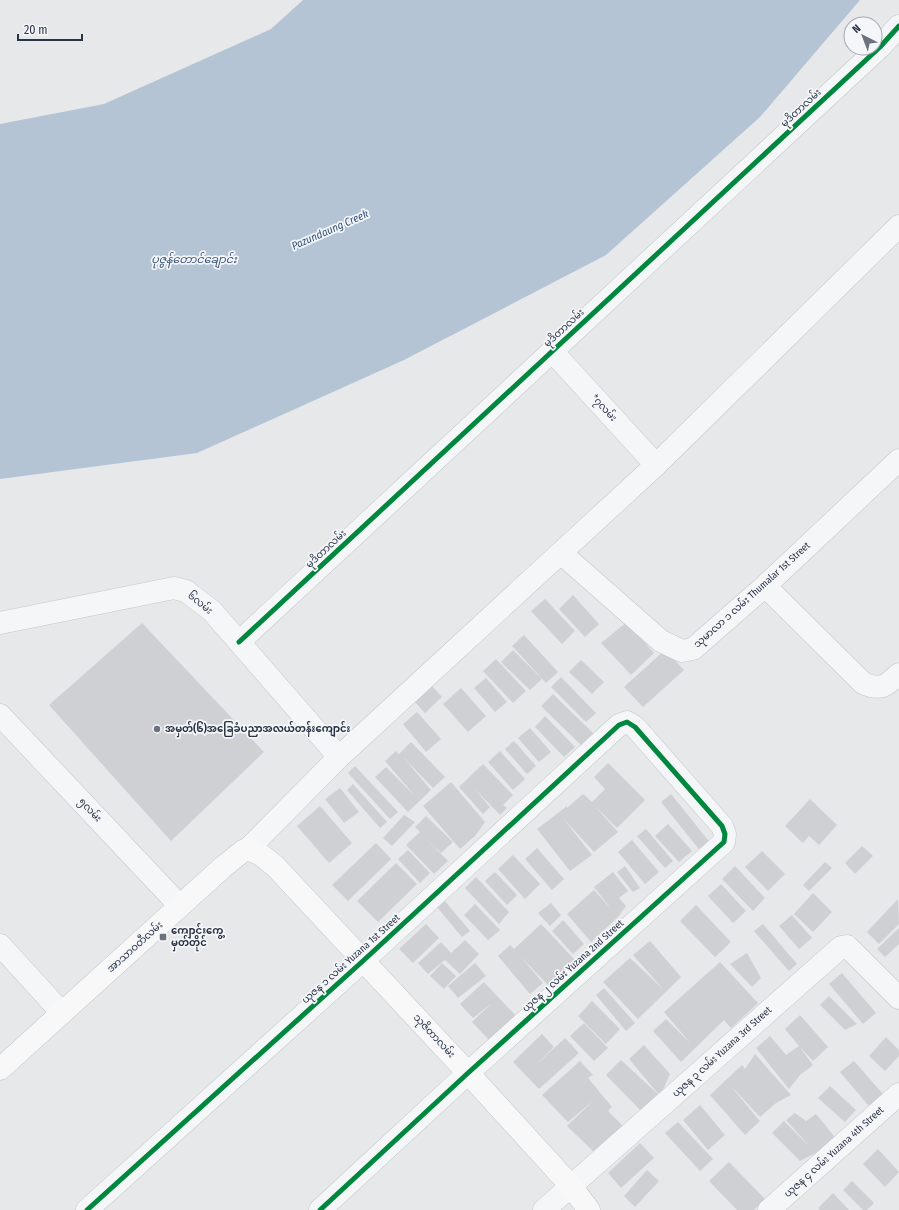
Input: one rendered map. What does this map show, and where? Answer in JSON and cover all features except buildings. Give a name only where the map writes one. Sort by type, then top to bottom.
[{"type":"main road","name":"အာသာဝတီလမ်း","points":[[0,1069],[180,906],[238,855],[248,849]]},
{"type":"main road","name":"သုဇိတာလမ်း","points":[[248,849],[261,855],[275,866],[364,960],[571,1186],[589,1210]]},
{"type":"street","name":"မုဒိတာလမ်း","points":[[239,642],[880,47],[899,26]]},
{"type":"street","points":[[248,849],[339,757],[656,465],[899,226]]},
{"type":"street","name":"*၇လမ်း","points":[[552,351],[656,465]]},
{"type":"street","name":"သုမာလာ ၁ လမ်း Thumalar 1st Street","points":[[561,553],[661,641],[682,650],[694,649],[765,586],[899,460]]},
{"type":"street","points":[[765,586],[863,683],[874,688],[888,685],[899,674]]},
{"type":"street","name":"၆လမ်း","points":[[0,623],[174,588],[186,591],[212,612],[339,757]]},
{"type":"street","name":"၅လမ်း","points":[[0,715],[180,906]]},
{"type":"street","name":"ယုဇန ၁ လမ်း Yuzana 1st Street","points":[[87,1210],[364,960],[619,725],[627,722]]},
{"type":"street","name":"ယုဇန ၂ လမ်း Yuzana 2nd Street","points":[[320,1210],[468,1073],[724,842],[725,834],[722,826],[635,727],[627,722]]},
{"type":"street","points":[[0,945],[62,1013]]},
{"type":"street","name":"ယုဇန ၃ လမ်း Yuzana 3rd Street","points":[[544,1210],[840,947],[847,946],[899,998]]},
{"type":"street","name":"ယုဇန ၄ လမ်း Yuzana 4th Street","points":[[769,1210],[899,1094]]},
{"type":"water","name":"ပုဇွန်တောင်ချောင်း","points":[[303,0],[860,0],[846,16],[843,16],[843,20],[760,117],[606,255],[404,360],[197,453],[0,479],[0,124],[104,104],[271,29]]},
{"type":"cycle path","points":[[239,642],[880,47],[899,26]]},
{"type":"cycle path","points":[[87,1210],[364,960],[619,725],[627,722],[635,727],[722,826],[725,834],[724,842],[468,1073],[320,1210]]},
{"type":"place","name":"အမှတ်(၆)အခြေခံပညာအလယ်တန်းကျောင်း","points":[[157,729]]},
{"type":"place","name":"ကျောင်းကွေ့ မှတ်တိုင်","points":[[163,937]]},
{"type":"water label","name":"Pazundaung Creek","points":[[330,230]]}]
